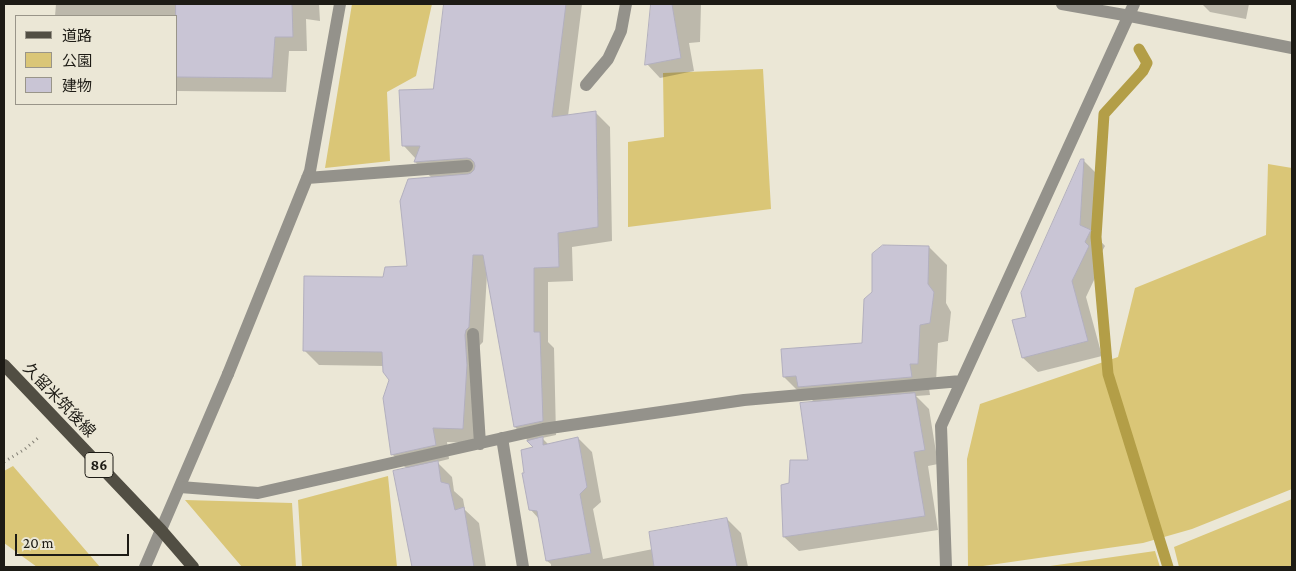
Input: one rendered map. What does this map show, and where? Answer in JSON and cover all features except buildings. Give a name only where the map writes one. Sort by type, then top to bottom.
[{"type":"main road","name":"久留米筑後線","points":[[4,365],[161,530],[193,567]]},
{"type":"street","points":[[145,567],[228,374],[310,171],[340,4]]},
{"type":"street","points":[[586,85],[608,59],[621,31],[626,4]]},
{"type":"street","points":[[1062,4],[1132,10],[1292,48]]},
{"type":"street","points":[[946,567],[941,426],[1132,10]]},
{"type":"street","points":[[307,178],[467,166]]},
{"type":"street","points":[[473,334],[480,444]]},
{"type":"street","points":[[180,487],[258,493],[543,429],[744,400],[961,381]]},
{"type":"street","points":[[502,438],[523,567]]},
{"type":"path","points":[[4,462],[25,449],[58,422]]},
{"type":"green space","points":[[352,4],[432,4],[416,76],[387,92],[390,161],[325,168]]},
{"type":"green space","points":[[763,69],[771,209],[628,227],[628,142],[664,137],[663,73]]},
{"type":"green space","points":[[1268,164],[1292,168],[1292,489],[1192,529],[1143,543],[968,567],[967,459],[980,404],[1118,357],[1135,288],[1266,235]]},
{"type":"green space","points":[[13,466],[100,567],[37,567],[4,543],[4,471]]},
{"type":"green space","points":[[388,476],[397,567],[302,567],[298,500]]},
{"type":"green space","points":[[1292,499],[1292,567],[1179,567],[1174,547]]},
{"type":"green space","points":[[185,500],[292,503],[296,567],[242,567]]},
{"type":"green space","points":[[1155,551],[1160,567],[1043,567]]},
{"type":"waterway","points":[[1139,49],[1147,63],[1143,71],[1104,114],[1096,237],[1108,374],[1168,567]]}]
